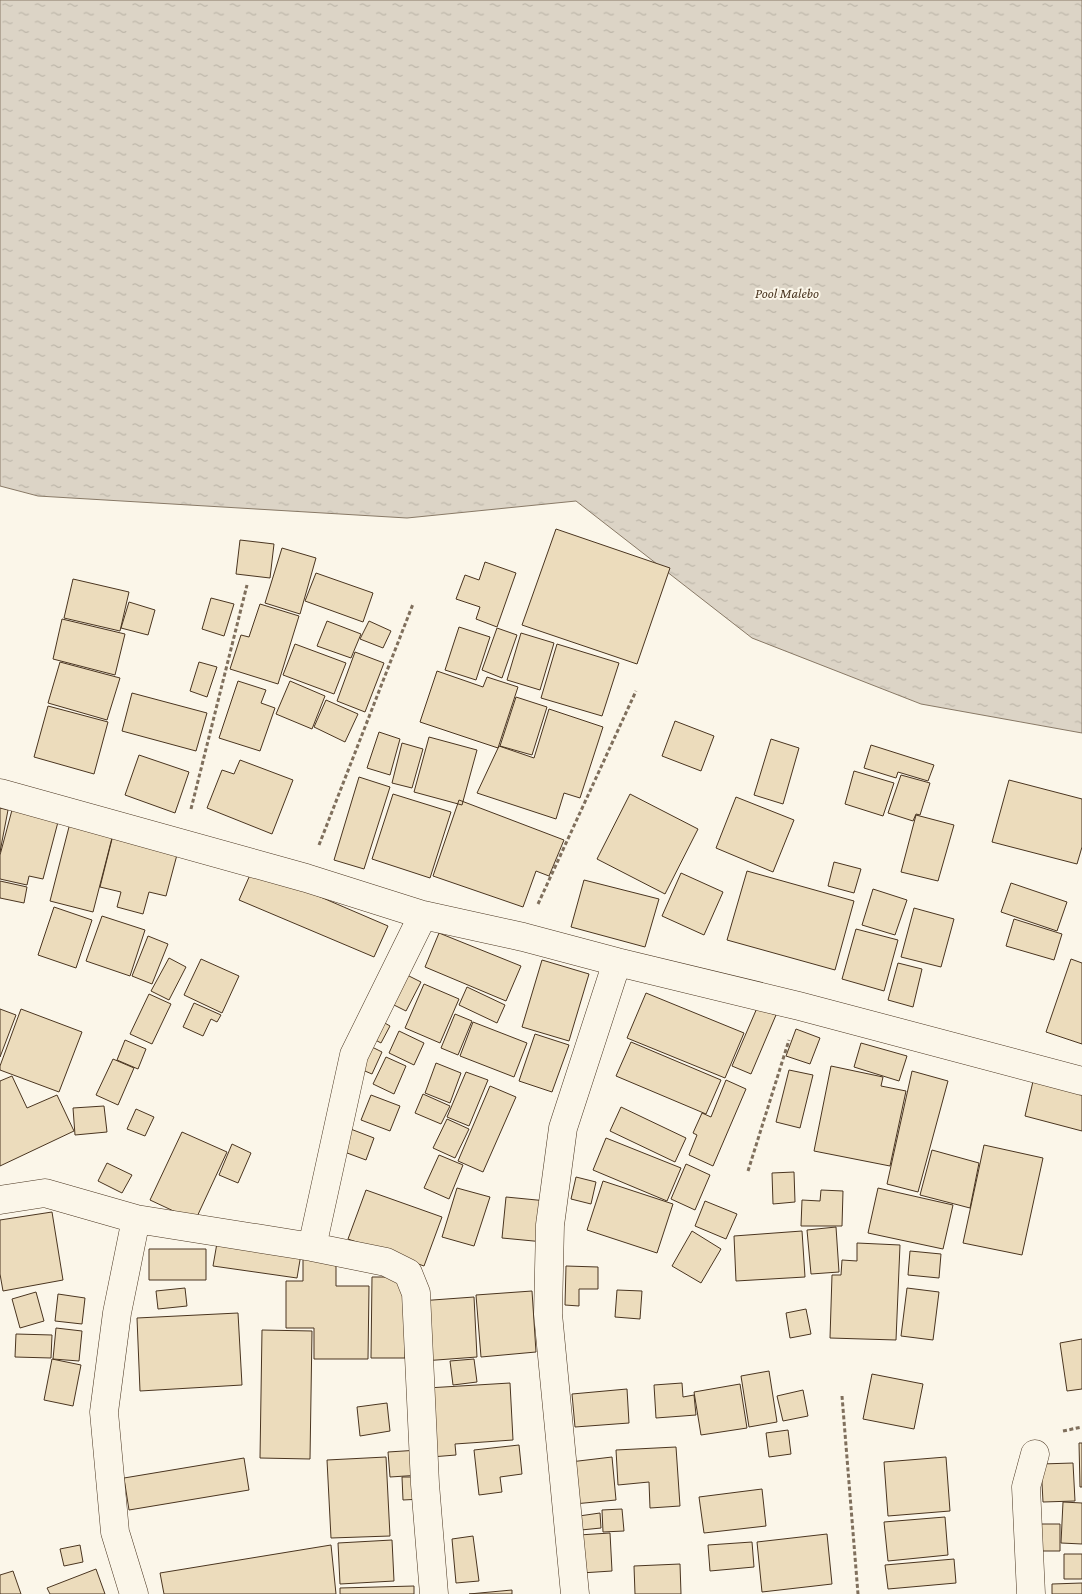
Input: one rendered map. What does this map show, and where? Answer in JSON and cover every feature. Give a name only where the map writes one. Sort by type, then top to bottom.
[{"type":"street","points":[[0,793],[306,878],[423,915],[523,937],[799,1006],[1082,1081]]},
{"type":"street","points":[[312,1247],[354,1055],[423,915]]},
{"type":"street","points":[[575,1594],[548,1314],[550,1225],[563,1128],[617,962]]},
{"type":"street","points":[[0,1200],[45,1193],[136,1218],[312,1247],[386,1262],[408,1273],[416,1293],[425,1484],[434,1594]]},
{"type":"street","points":[[134,1594],[115,1532],[104,1412],[117,1313],[136,1218]]},
{"type":"street","points":[[1031,1594],[1026,1488],[1035,1454]]},
{"type":"path","points":[[183,843],[247,585]]},
{"type":"path","points":[[306,878],[413,604]]},
{"type":"path","points":[[523,937],[636,691]]},
{"type":"path","points":[[748,1171],[799,1006]]},
{"type":"path","points":[[842,1396],[858,1594]]},
{"type":"water","name":"Pool Malebo","points":[[0,0],[1082,0],[1082,733],[921,704],[752,638],[576,501],[407,518],[38,496],[0,486]]},
{"type":"building","points":[[556,529],[670,568],[637,664],[522,625]]},
{"type":"building","points":[[240,540],[274,544],[270,578],[236,574]]},
{"type":"building","points":[[282,548],[316,558],[300,614],[265,603]]},
{"type":"building","points":[[485,562],[516,573],[497,627],[476,619],[480,607],[456,599],[465,575],[479,580]]},
{"type":"building","points":[[316,573],[373,593],[363,622],[305,601]]},
{"type":"building","points":[[73,579],[129,592],[120,631],[64,618]]},
{"type":"building","points":[[211,598],[234,604],[224,636],[202,629]]},
{"type":"building","points":[[129,602],[155,610],[148,635],[121,628]]},
{"type":"building","points":[[260,604],[299,616],[278,684],[230,669],[241,635],[249,637]]},
{"type":"building","points":[[62,619],[125,634],[115,675],[53,659]]},
{"type":"building","points":[[327,621],[361,634],[351,658],[317,646]]},
{"type":"building","points":[[369,621],[391,631],[383,648],[360,639]]},
{"type":"building","points":[[459,627],[490,637],[476,680],[445,670]]},
{"type":"building","points":[[497,628],[517,635],[502,678],[482,670]]},
{"type":"building","points":[[521,633],[554,643],[540,690],[507,680]]},
{"type":"building","points":[[295,644],[346,663],[334,694],[283,675]]},
{"type":"building","points":[[557,644],[619,663],[602,716],[541,698]]},
{"type":"building","points":[[355,652],[384,663],[365,712],[337,701]]},
{"type":"building","points":[[60,662],[120,678],[107,720],[48,703]]},
{"type":"building","points":[[199,662],[217,667],[207,697],[190,691]]},
{"type":"building","points":[[437,671],[483,687],[487,677],[518,687],[498,748],[420,722]]},
{"type":"building","points":[[238,681],[266,690],[261,703],[275,708],[260,751],[219,738]]},
{"type":"building","points":[[290,681],[325,696],[312,729],[276,714]]},
{"type":"building","points":[[132,693],[207,713],[196,751],[122,731]]},
{"type":"building","points":[[516,697],[547,707],[532,755],[500,746]]},
{"type":"building","points":[[326,700],[358,714],[345,742],[314,727]]},
{"type":"building","points":[[48,706],[108,722],[94,774],[34,757]]},
{"type":"building","points":[[549,709],[603,727],[580,798],[564,793],[556,819],[477,793],[499,746],[534,758]]},
{"type":"building","points":[[675,721],[714,736],[701,771],[662,756]]},
{"type":"building","points":[[379,732],[400,739],[390,775],[367,768]]},
{"type":"building","points":[[429,737],[477,750],[462,805],[414,792]]},
{"type":"building","points":[[771,739],[799,748],[783,804],[754,795]]},
{"type":"building","points":[[402,743],[423,749],[412,788],[392,783]]},
{"type":"building","points":[[871,745],[934,765],[928,781],[898,772],[896,778],[864,768]]},
{"type":"building","points":[[139,755],[189,772],[175,813],[125,795]]},
{"type":"building","points":[[240,760],[293,780],[272,834],[207,808],[222,770],[234,774]]},
{"type":"building","points":[[854,771],[894,783],[883,816],[845,804]]},
{"type":"building","points":[[901,775],[930,783],[920,815],[916,814],[913,821],[888,813]]},
{"type":"building","points":[[359,777],[390,787],[364,869],[334,860]]},
{"type":"building","points":[[1009,780],[1082,799],[1082,847],[1077,864],[992,842]]},
{"type":"building","points":[[393,794],[451,812],[430,878],[372,859]]},
{"type":"building","points":[[630,794],[698,829],[665,894],[597,859]]},
{"type":"building","points":[[736,797],[794,820],[773,872],[716,848]]},
{"type":"building","points":[[459,800],[564,840],[549,876],[536,871],[523,907],[433,876]]},
{"type":"building","points":[[0,808],[8,810],[0,852]]},
{"type":"building","points":[[12,810],[58,822],[43,879],[29,876],[27,885],[0,879],[0,855]]},
{"type":"building","points":[[916,815],[954,825],[938,881],[901,872]]},
{"type":"building","points":[[70,823],[113,834],[93,912],[50,901]]},
{"type":"building","points":[[113,835],[178,851],[166,896],[149,892],[143,914],[117,907],[121,892],[100,887]]},
{"type":"building","points":[[834,862],[861,869],[854,893],[828,886]]},
{"type":"building","points":[[253,868],[388,926],[374,957],[239,900]]},
{"type":"building","points":[[747,871],[854,901],[835,970],[727,940]]},
{"type":"building","points":[[681,873],[723,892],[704,935],[662,916]]},
{"type":"building","points":[[584,880],[659,899],[645,947],[571,927]]},
{"type":"building","points":[[0,881],[27,887],[24,903],[0,898]]},
{"type":"building","points":[[1011,883],[1067,902],[1057,931],[1001,912]]},
{"type":"building","points":[[873,889],[907,900],[895,935],[862,925]]},
{"type":"building","points":[[54,907],[92,920],[76,968],[38,955]]},
{"type":"building","points":[[914,908],[954,919],[941,967],[901,957]]},
{"type":"building","points":[[102,916],[145,930],[130,976],[86,961]]},
{"type":"building","points":[[1014,919],[1062,934],[1054,960],[1006,946]]},
{"type":"building","points":[[856,929],[898,940],[884,991],[842,979]]},
{"type":"building","points":[[439,933],[521,966],[506,1001],[425,967]]},
{"type":"building","points":[[148,936],[168,944],[152,984],[132,976]]},
{"type":"building","points":[[169,958],[186,967],[169,1000],[151,991]]},
{"type":"building","points":[[201,959],[239,976],[222,1013],[184,995]]},
{"type":"building","points":[[1071,959],[1082,963],[1082,1044],[1046,1032]]},
{"type":"building","points":[[542,960],[589,974],[569,1041],[522,1027]]},
{"type":"building","points":[[898,963],[922,969],[913,1007],[888,1000]]},
{"type":"building","points":[[399,971],[421,982],[406,1011],[384,1000]]},
{"type":"building","points":[[424,984],[459,999],[440,1043],[405,1028]]},
{"type":"building","points":[[467,987],[505,1005],[497,1023],[459,1005]]},
{"type":"building","points":[[646,993],[744,1033],[725,1078],[627,1038]]},
{"type":"building","points":[[149,994],[171,1004],[152,1044],[130,1034]]},
{"type":"building","points":[[194,1003],[221,1015],[217,1022],[211,1019],[203,1036],[183,1027]]},
{"type":"building","points":[[757,1008],[776,1015],[751,1074],[732,1066]]},
{"type":"building","points":[[0,1009],[16,1015],[0,1057]]},
{"type":"building","points":[[21,1009],[82,1032],[59,1092],[0,1070]]},
{"type":"building","points":[[455,1014],[472,1021],[458,1055],[441,1048]]},
{"type":"building","points":[[376,1018],[390,1026],[381,1043],[366,1035]]},
{"type":"building","points":[[473,1022],[527,1043],[514,1077],[460,1056]]},
{"type":"building","points":[[796,1029],[820,1038],[810,1064],[786,1056]]},
{"type":"building","points":[[399,1031],[424,1043],[414,1065],[389,1053]]},
{"type":"building","points":[[535,1034],[569,1045],[552,1092],[519,1081]]},
{"type":"building","points":[[125,1040],[146,1049],[138,1069],[117,1060]]},
{"type":"building","points":[[631,1042],[721,1080],[706,1114],[616,1076]]},
{"type":"building","points":[[364,1043],[382,1052],[372,1074],[353,1066]]},
{"type":"building","points":[[861,1043],[907,1056],[899,1081],[854,1067]]},
{"type":"building","points":[[386,1057],[406,1066],[394,1094],[373,1084]]},
{"type":"building","points":[[113,1059],[134,1068],[118,1105],[96,1095]]},
{"type":"building","points":[[436,1063],[461,1073],[450,1103],[425,1093]]},
{"type":"building","points":[[831,1066],[883,1077],[881,1086],[906,1091],[890,1166],[814,1151]]},
{"type":"building","points":[[789,1070],[813,1075],[800,1128],[776,1122]]},
{"type":"building","points":[[912,1071],[948,1081],[918,1192],[887,1184]]},
{"type":"building","points":[[466,1072],[488,1080],[469,1126],[447,1117]]},
{"type":"building","points":[[12,1076],[27,1108],[57,1095],[74,1131],[0,1166],[0,1081]]},
{"type":"building","points":[[1034,1077],[1082,1089],[1082,1131],[1025,1116]]},
{"type":"building","points":[[726,1080],[746,1089],[713,1166],[689,1155],[697,1135],[693,1133],[702,1113],[711,1117]]},
{"type":"building","points":[[490,1086],[516,1097],[483,1172],[458,1161]]},
{"type":"building","points":[[423,1094],[450,1106],[441,1124],[415,1113]]},
{"type":"building","points":[[371,1095],[400,1106],[390,1131],[361,1120]]},
{"type":"building","points":[[104,1106],[107,1132],[75,1135],[73,1108]]},
{"type":"building","points":[[621,1107],[686,1138],[675,1162],[610,1131]]},
{"type":"building","points":[[136,1109],[154,1117],[145,1136],[127,1129]]},
{"type":"building","points":[[447,1119],[469,1129],[455,1158],[433,1148]]},
{"type":"building","points":[[348,1128],[374,1138],[366,1160],[339,1150]]},
{"type":"building","points":[[182,1132],[227,1152],[195,1221],[150,1200]]},
{"type":"building","points":[[606,1138],[681,1168],[667,1201],[593,1170]]},
{"type":"building","points":[[232,1144],[251,1153],[238,1183],[219,1175]]},
{"type":"building","points":[[984,1145],[1043,1158],[1022,1255],[963,1243]]},
{"type":"building","points":[[932,1150],[979,1163],[970,1208],[920,1195]]},
{"type":"building","points":[[439,1155],[463,1165],[449,1199],[424,1188]]},
{"type":"building","points":[[107,1163],[132,1175],[122,1193],[98,1181]]},
{"type":"building","points":[[686,1164],[710,1175],[695,1210],[671,1199]]},
{"type":"building","points":[[794,1172],[795,1202],[773,1204],[772,1173]]},
{"type":"building","points":[[576,1177],[596,1182],[591,1204],[571,1199]]},
{"type":"building","points":[[603,1181],[673,1204],[657,1253],[587,1230]]},
{"type":"building","points":[[457,1188],[490,1197],[474,1246],[442,1237]]},
{"type":"building","points":[[878,1188],[953,1205],[943,1249],[868,1233]]},
{"type":"building","points":[[366,1190],[442,1217],[424,1266],[348,1239]]},
{"type":"building","points":[[821,1190],[843,1191],[842,1226],[801,1226],[802,1200],[820,1201]]},
{"type":"building","points":[[506,1197],[547,1201],[544,1242],[502,1238]]},
{"type":"building","points":[[705,1201],[737,1214],[726,1239],[695,1226]]},
{"type":"building","points":[[52,1212],[63,1280],[3,1291],[0,1274],[0,1220]]},
{"type":"building","points":[[836,1227],[839,1272],[811,1274],[807,1230]]},
{"type":"building","points":[[692,1231],[721,1249],[701,1283],[672,1266]]},
{"type":"building","points":[[802,1231],[805,1277],[736,1281],[734,1236]]},
{"type":"building","points":[[217,1243],[301,1254],[297,1278],[213,1266]]},
{"type":"building","points":[[857,1243],[900,1245],[896,1340],[830,1338],[832,1275],[841,1275],[842,1260],[857,1261]]},
{"type":"building","points":[[149,1249],[206,1249],[206,1280],[149,1280]]},
{"type":"building","points":[[910,1251],[941,1254],[939,1278],[908,1275]]},
{"type":"building","points":[[303,1257],[336,1257],[336,1286],[369,1286],[368,1359],[314,1359],[314,1328],[286,1328],[286,1281],[303,1281]]},
{"type":"building","points":[[566,1266],[598,1267],[598,1289],[579,1289],[579,1306],[565,1305]]},
{"type":"building","points":[[372,1277],[405,1277],[405,1358],[371,1358]]},
{"type":"building","points":[[185,1288],[187,1306],[158,1309],[156,1291]]},
{"type":"building","points":[[907,1288],[939,1292],[933,1340],[901,1336]]},
{"type":"building","points":[[617,1290],[642,1291],[640,1319],[615,1317]]},
{"type":"building","points":[[532,1291],[536,1352],[481,1357],[476,1295]]},
{"type":"building","points":[[36,1292],[44,1321],[20,1328],[12,1299]]},
{"type":"building","points":[[58,1294],[85,1298],[82,1324],[55,1321]]},
{"type":"building","points":[[474,1297],[477,1357],[423,1361],[419,1301]]},
{"type":"building","points":[[806,1309],[811,1334],[790,1338],[786,1313]]},
{"type":"building","points":[[238,1313],[242,1385],[140,1391],[137,1318]]},
{"type":"building","points":[[56,1328],[82,1331],[79,1361],[53,1359]]},
{"type":"building","points":[[262,1330],[312,1331],[310,1459],[260,1458]]},
{"type":"building","points":[[16,1334],[52,1335],[51,1358],[15,1357]]},
{"type":"building","points":[[1082,1339],[1082,1389],[1067,1391],[1060,1343]]},
{"type":"building","points":[[52,1359],[81,1365],[73,1406],[44,1400]]},
{"type":"building","points":[[474,1359],[477,1382],[453,1385],[450,1361]]},
{"type":"building","points":[[769,1371],[777,1422],[749,1427],[741,1376]]},
{"type":"building","points":[[872,1374],[923,1384],[914,1429],[863,1419]]},
{"type":"building","points":[[510,1383],[513,1440],[455,1444],[456,1455],[431,1457],[427,1388]]},
{"type":"building","points":[[682,1383],[683,1397],[694,1395],[696,1415],[656,1418],[654,1385]]},
{"type":"building","points":[[740,1384],[747,1428],[701,1435],[694,1392]]},
{"type":"building","points":[[627,1389],[629,1423],[575,1427],[572,1394]]},
{"type":"building","points":[[803,1390],[808,1416],[783,1421],[777,1396]]},
{"type":"building","points":[[387,1403],[390,1431],[360,1436],[357,1407]]},
{"type":"building","points":[[788,1430],[791,1454],[769,1457],[766,1433]]},
{"type":"building","points":[[1079,1443],[1082,1443],[1082,1487],[1080,1487]]},
{"type":"building","points":[[519,1445],[522,1474],[500,1477],[502,1492],[479,1495],[474,1450]]},
{"type":"building","points":[[676,1447],[680,1506],[650,1508],[649,1482],[618,1485],[616,1450]]},
{"type":"building","points":[[419,1450],[421,1475],[390,1477],[388,1452]]},
{"type":"building","points":[[386,1457],[390,1536],[331,1538],[327,1460]]},
{"type":"building","points":[[612,1457],[616,1500],[574,1504],[570,1462]]},
{"type":"building","points":[[946,1457],[950,1511],[888,1516],[884,1462]]},
{"type":"building","points":[[244,1458],[249,1490],[129,1510],[124,1478]]},
{"type":"building","points":[[1073,1463],[1075,1501],[1043,1502],[1041,1464]]},
{"type":"building","points":[[402,1477],[422,1477],[422,1499],[403,1500]]},
{"type":"building","points":[[762,1489],[766,1526],[704,1533],[699,1497]]},
{"type":"building","points":[[1063,1502],[1082,1503],[1082,1544],[1061,1543]]},
{"type":"building","points":[[622,1509],[624,1531],[603,1532],[602,1510]]},
{"type":"building","points":[[600,1513],[601,1528],[581,1530],[579,1516]]},
{"type":"building","points":[[945,1517],[948,1555],[888,1561],[884,1522]]},
{"type":"building","points":[[1033,1524],[1060,1524],[1060,1551],[1032,1551]]},
{"type":"building","points":[[610,1533],[612,1571],[581,1573],[579,1535]]},
{"type":"building","points":[[827,1534],[832,1584],[762,1592],[757,1542]]},
{"type":"building","points":[[473,1536],[479,1581],[456,1583],[452,1539]]},
{"type":"building","points":[[392,1540],[394,1581],[340,1584],[338,1543]]},
{"type":"building","points":[[752,1542],[754,1567],[710,1571],[708,1545]]},
{"type":"building","points":[[80,1545],[83,1562],[64,1566],[60,1549]]},
{"type":"building","points":[[331,1545],[336,1594],[164,1594],[160,1573]]},
{"type":"building","points":[[1064,1554],[1082,1554],[1082,1579],[1064,1579]]},
{"type":"building","points":[[954,1559],[956,1583],[888,1589],[885,1565]]},
{"type":"building","points":[[680,1564],[681,1594],[635,1594],[634,1566]]},
{"type":"building","points":[[96,1569],[105,1594],[50,1594],[47,1588]]},
{"type":"building","points":[[13,1571],[21,1594],[0,1594],[0,1575]]},
{"type":"building","points":[[1082,1583],[1082,1594],[1052,1594],[1052,1584]]},
{"type":"building","points":[[414,1586],[414,1594],[340,1594],[340,1588]]},
{"type":"building","points":[[512,1590],[512,1594],[469,1594]]}]
